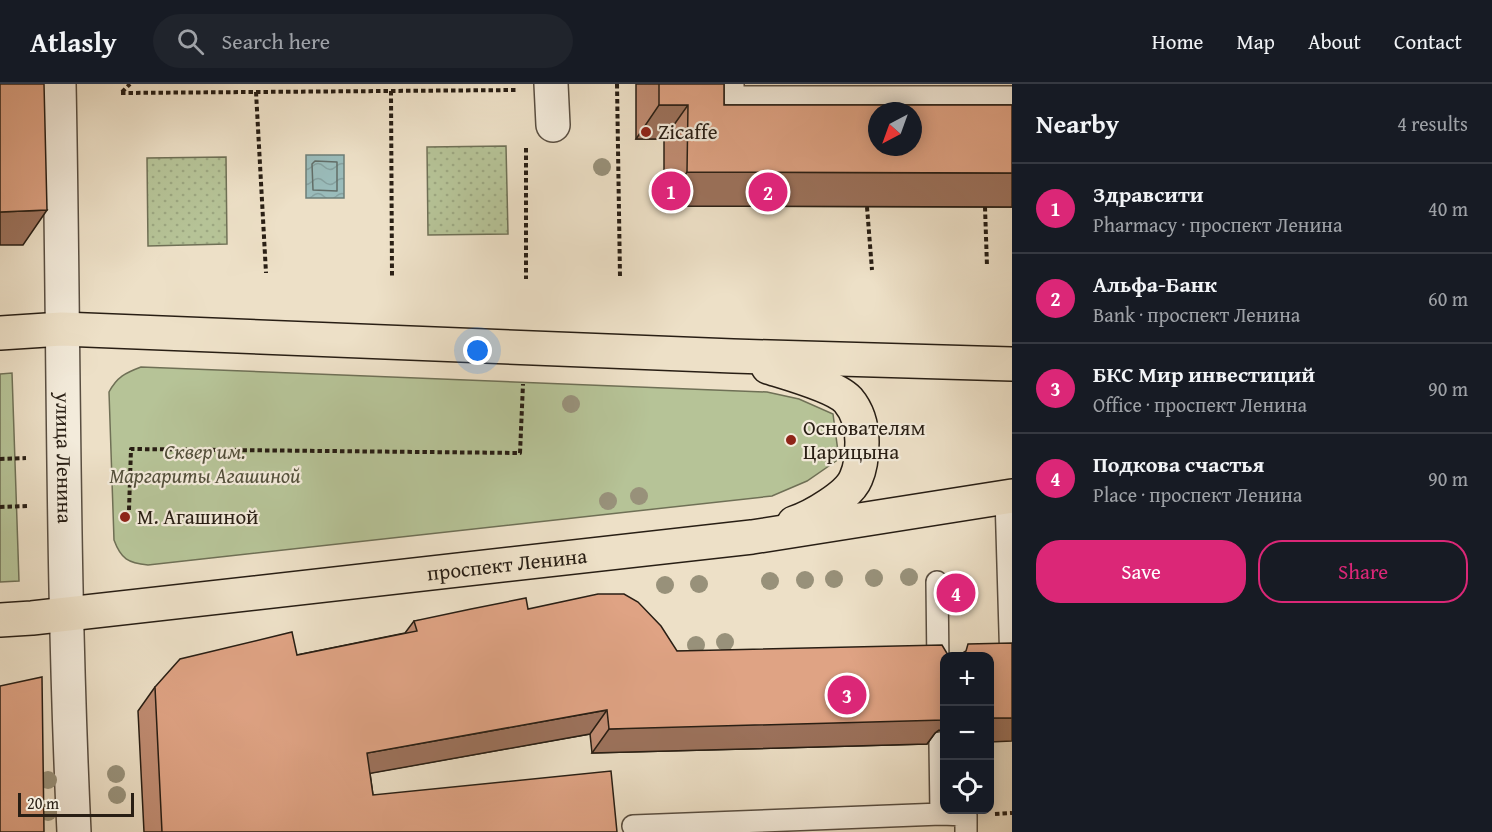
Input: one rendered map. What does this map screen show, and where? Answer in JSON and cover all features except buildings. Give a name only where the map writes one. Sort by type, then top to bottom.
[{"type":"main road","points":[[0,333],[62,329],[733,356],[1012,364]]},
{"type":"main road","points":[[733,356],[816,382],[847,399],[862,425],[862,459],[856,481],[841,496],[803,520],[752,537]]},
{"type":"main road","name":"проспект Ленина","points":[[0,620],[752,537],[1009,497]]},
{"type":"street","name":"улица Ленина","points":[[59,84],[68,613],[67,686],[74,832]]},
{"type":"street","points":[[539,132],[551,87]]},
{"type":"lane","points":[[733,84],[733,97],[1012,98]]},
{"type":"lane","points":[[1009,497],[1011,666]]},
{"type":"lane","points":[[937,582],[939,668]]},
{"type":"lane","points":[[633,826],[941,814],[966,815],[966,832]]},
{"type":"path","points":[[130,84],[122,93],[551,87]]},
{"type":"path","points":[[326,84],[326,91]]},
{"type":"path","points":[[617,84],[620,277]]},
{"type":"path","points":[[391,91],[392,276]]},
{"type":"path","points":[[256,92],[266,273]]},
{"type":"path","points":[[526,279],[539,132]]},
{"type":"path","points":[[867,207],[872,270]]},
{"type":"path","points":[[985,207],[987,266]]},
{"type":"path","points":[[129,510],[131,449],[520,453],[523,383]]},
{"type":"path","points":[[0,459],[26,458]]},
{"type":"path","points":[[0,507],[27,506]]},
{"type":"green space","points":[[506,146],[508,234],[428,235],[427,147]]},
{"type":"green space","points":[[226,157],[227,244],[148,246],[147,158]]},
{"type":"green space","name":"Сквер им. Маргариты Агашиной","points":[[141,367],[767,392],[799,399],[833,414],[839,459],[807,481],[772,496],[148,565],[126,559],[119,552],[114,540],[109,392],[122,376]]},
{"type":"green space","points":[[12,373],[19,581],[0,582],[0,374]]},
{"type":"water","points":[[306,155],[344,155],[344,198],[306,198]]},
{"type":"place","name":"Zicaffe","points":[[646,132]]},
{"type":"place","name":"Здравсити","points":[[671,191]]},
{"type":"place","name":"Альфа-Банк","points":[[768,192]]},
{"type":"place","name":"Основателям Царицына","points":[[791,440]]},
{"type":"place","name":"М. Агашиной","points":[[125,517]]},
{"type":"place","name":"Подкова счастья","points":[[956,593]]},
{"type":"place","name":"БКС Мир инвестиций","points":[[847,695]]}]
